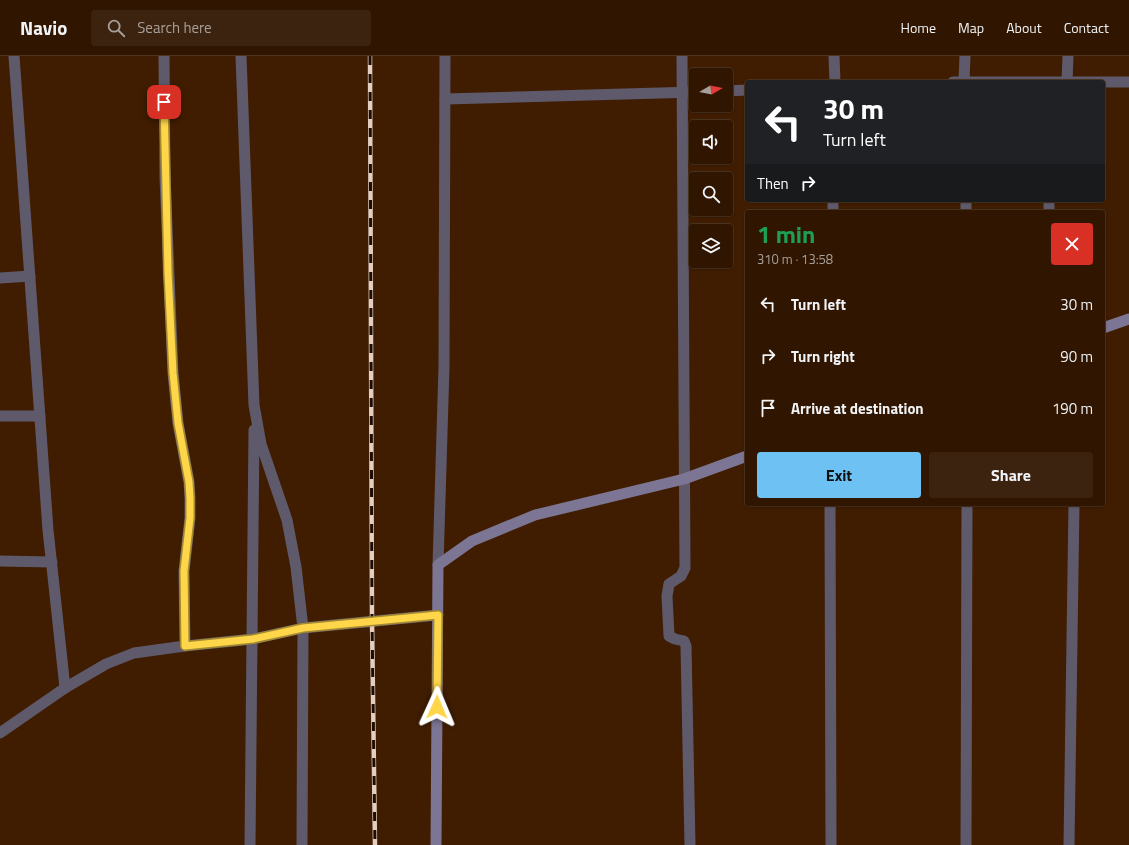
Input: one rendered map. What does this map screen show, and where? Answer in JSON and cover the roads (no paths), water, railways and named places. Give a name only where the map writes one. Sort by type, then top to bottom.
[{"type":"main road","points":[[1105,327],[1129,319]]},
{"type":"main road","points":[[436,845],[438,565],[472,541],[535,515],[684,479],[745,457]]},
{"type":"street","points":[[14,56],[40,416],[52,562],[65,688]]},
{"type":"street","points":[[164,56],[165,192],[173,373],[178,423],[189,482],[190,498],[190,518],[184,571],[185,646]]},
{"type":"street","points":[[241,56],[254,405],[250,845]]},
{"type":"street","points":[[438,565],[444,367],[445,56]]},
{"type":"street","points":[[682,56],[685,568],[681,576],[669,584],[667,596],[669,636],[684,641],[686,646],[690,845]]},
{"type":"street","points":[[834,56],[835,80]]},
{"type":"street","points":[[964,80],[965,56]]},
{"type":"street","points":[[1067,80],[1068,56]]},
{"type":"street","points":[[1105,82],[1129,82]]},
{"type":"street","points":[[733,91],[745,90]]},
{"type":"street","points":[[445,99],[689,92]]},
{"type":"street","points":[[0,278],[30,276]]},
{"type":"street","points":[[254,405],[262,444],[288,520],[296,567],[303,628],[302,845]]},
{"type":"street","points":[[0,416],[40,416]]},
{"type":"street","points":[[830,506],[831,845]]},
{"type":"street","points":[[966,845],[967,506]]},
{"type":"street","points":[[1069,845],[1074,506]]},
{"type":"street","points":[[0,561],[52,562]]},
{"type":"street","points":[[0,733],[65,688],[106,664],[134,654],[185,646],[253,639],[303,628],[438,615]]},
{"type":"railway","points":[[370,56],[372,620],[375,845]]}]
